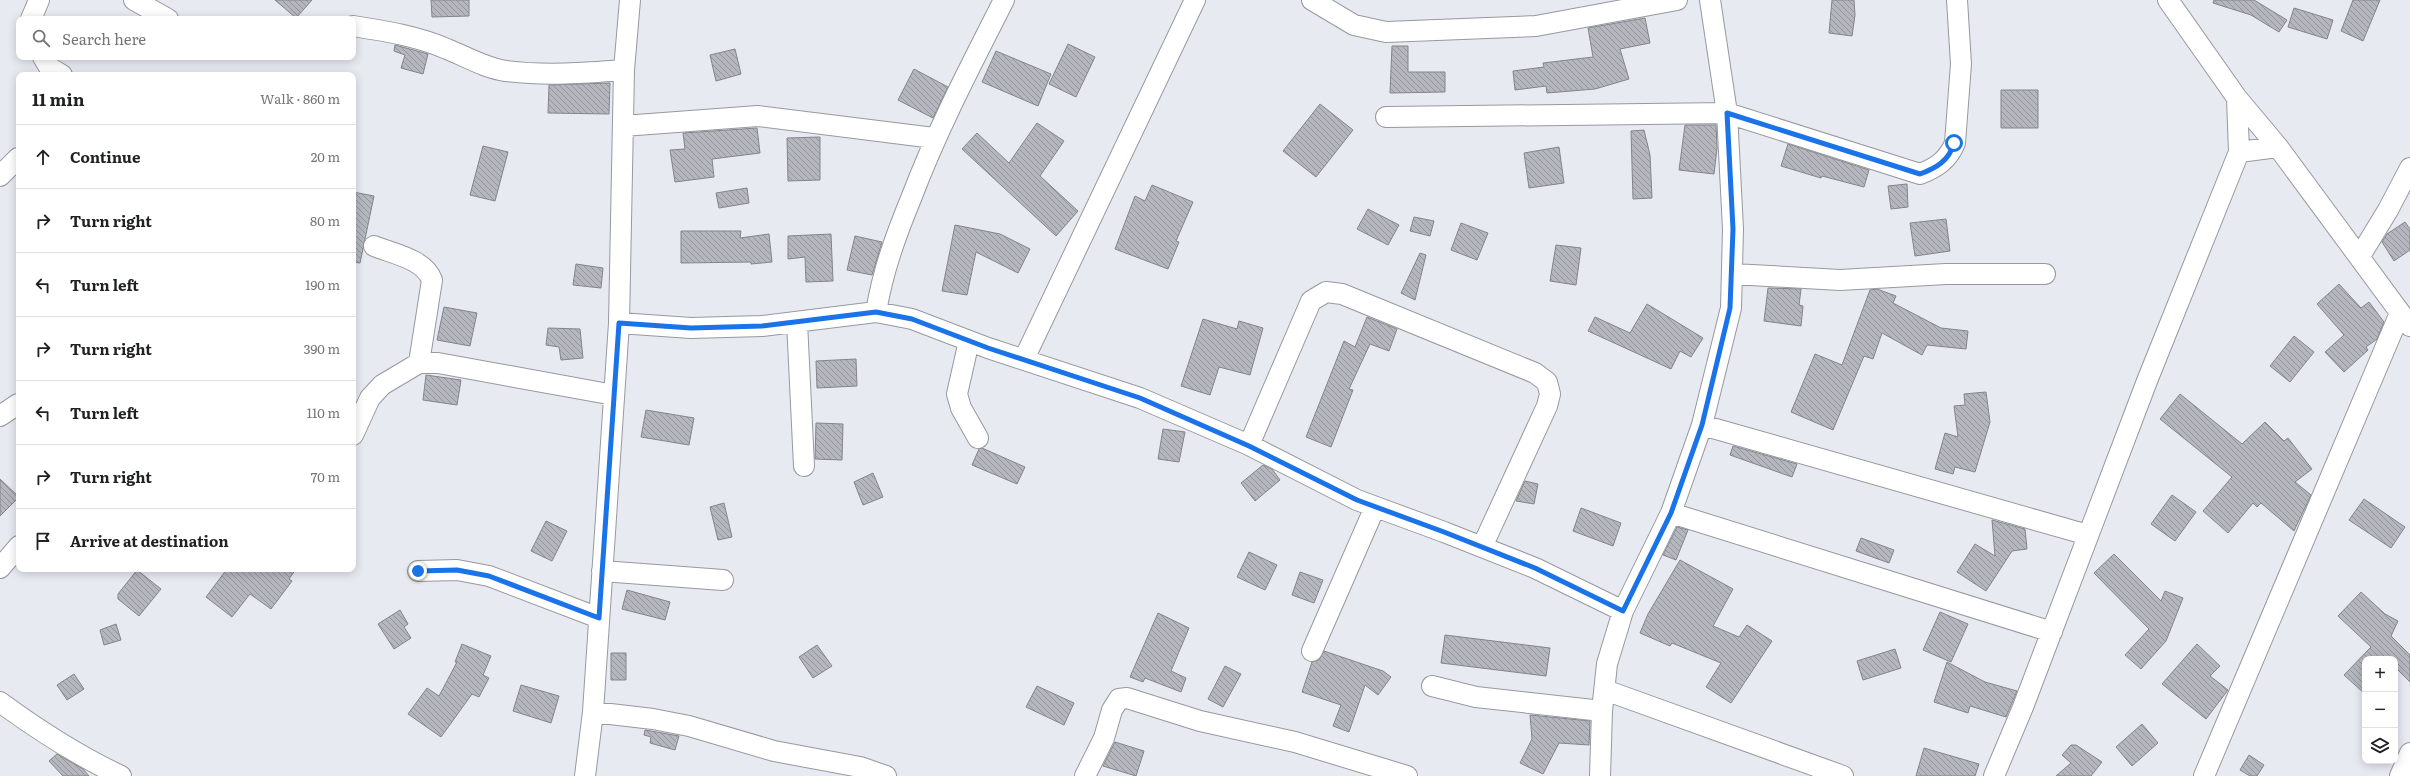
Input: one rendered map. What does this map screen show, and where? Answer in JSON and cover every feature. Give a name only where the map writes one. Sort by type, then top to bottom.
[{"type":"street","points":[[32,16],[38,0]]},
{"type":"street","points":[[134,0],[163,16]]},
{"type":"street","points":[[585,776],[593,712],[619,323],[624,70],[630,0]]},
{"type":"street","points":[[876,312],[882,277],[891,249],[934,138],[1004,0]]},
{"type":"street","points":[[1024,359],[1195,0]]},
{"type":"street","points":[[1312,0],[1354,25],[1386,32],[1536,26],[1677,0]]},
{"type":"street","points":[[1600,776],[1602,712],[1607,664],[1623,611],[1671,513],[1702,425],[1730,308],[1733,274],[1733,229],[1727,113],[1710,0]]},
{"type":"street","points":[[1386,117],[1727,113],[1920,174],[1934,169],[1944,161],[1952,152],[1954,143],[1961,64],[1957,0]]},
{"type":"street","points":[[2168,0],[2237,98],[2278,147],[2360,256],[2405,320],[2204,776]]},
{"type":"street","points":[[356,27],[420,40],[447,49],[477,63],[506,71],[564,74],[624,70]]},
{"type":"street","points":[[45,60],[49,67],[57,72]]},
{"type":"street","points":[[1994,776],[2052,632],[2088,535],[2239,152],[2237,98]]},
{"type":"street","points":[[623,126],[758,116],[934,138]]},
{"type":"street","points":[[2239,152],[2278,147]]},
{"type":"street","points":[[0,176],[16,160]]},
{"type":"street","points":[[2360,256],[2388,210],[2410,168]]},
{"type":"street","points":[[374,246],[421,264],[429,272],[432,280],[419,363]]},
{"type":"street","points":[[1733,274],[1840,280],[1946,274],[2045,274]]},
{"type":"street","points":[[1249,446],[1311,301],[1326,292],[1342,294],[1535,373],[1547,382],[1550,394],[1546,406],[1482,547]]},
{"type":"street","points":[[619,323],[691,328],[762,326],[876,312],[912,319],[969,341],[1140,398],[1249,446],[1357,500],[1535,568],[1623,611]]},
{"type":"street","points":[[797,322],[804,466]]},
{"type":"street","points":[[969,341],[957,394],[961,408],[978,438]]},
{"type":"street","points":[[356,428],[370,398],[398,374],[419,363],[438,363],[614,394]]},
{"type":"street","points":[[0,416],[16,405]]},
{"type":"street","points":[[1702,425],[2088,535]]},
{"type":"street","points":[[1312,651],[1375,507]]},
{"type":"street","points":[[1671,513],[2052,632]]},
{"type":"street","points":[[0,568],[16,549]]},
{"type":"street","points":[[418,571],[457,570],[489,576],[599,618]]},
{"type":"street","points":[[602,571],[723,580]]},
{"type":"street","points":[[1432,686],[1476,697],[1602,712]]},
{"type":"street","points":[[1605,690],[1844,776]]},
{"type":"street","points":[[1085,776],[1104,738],[1112,710],[1119,699],[1127,698],[1200,721],[1295,742],[1408,776]]},
{"type":"street","points":[[0,702],[22,718],[102,767],[121,776]]},
{"type":"street","points":[[593,712],[653,718],[689,726],[774,751],[860,767],[886,776]]},
{"type":"street","points":[[2400,776],[2410,753]]},
{"type":"building","points":[[275,0],[312,0],[298,16],[294,16]]},
{"type":"building","points":[[431,0],[469,0],[469,16],[432,17]]},
{"type":"building","points":[[1832,0],[1854,0],[1855,15],[1852,36],[1829,33]]},
{"type":"building","points":[[2214,0],[2254,0],[2287,20],[2279,32],[2251,15],[2213,3]]},
{"type":"building","points":[[2353,0],[2380,0],[2363,41],[2341,31]]},
{"type":"building","points":[[2294,8],[2333,20],[2327,39],[2288,27]]},
{"type":"building","points":[[1645,18],[1650,43],[1620,49],[1629,79],[1595,89],[1547,93],[1546,86],[1515,90],[1513,71],[1544,67],[1543,63],[1593,57],[1588,28]]},
{"type":"building","points":[[1068,44],[1095,57],[1076,97],[1049,84]]},
{"type":"building","points":[[395,45],[428,54],[423,74],[401,68],[405,55],[394,51]]},
{"type":"building","points":[[1392,46],[1408,46],[1408,72],[1445,72],[1445,92],[1390,93]]},
{"type":"building","points":[[735,49],[741,74],[716,81],[710,55]]},
{"type":"building","points":[[996,51],[1051,74],[1038,106],[982,82]]},
{"type":"building","points":[[914,69],[948,87],[933,118],[898,100]]},
{"type":"building","points":[[610,83],[609,114],[548,113],[549,85]]},
{"type":"building","points":[[2001,90],[2038,90],[2038,128],[2001,128]]},
{"type":"building","points":[[1320,104],[1353,130],[1316,177],[1283,151]]},
{"type":"building","points":[[1037,123],[1064,141],[1040,176],[1078,211],[1056,236],[962,149],[977,133],[1009,163]]},
{"type":"building","points":[[1685,125],[1716,125],[1717,148],[1714,174],[1679,170]]},
{"type":"building","points":[[757,128],[760,153],[712,159],[714,177],[675,182],[670,150],[685,149],[683,133]]},
{"type":"building","points":[[1644,130],[1650,155],[1652,198],[1633,199],[1631,131]]},
{"type":"building","points":[[820,137],[820,180],[788,181],[787,138]]},
{"type":"building","points":[[1788,144],[1869,170],[1864,187],[1822,176],[1821,178],[1781,166]]},
{"type":"building","points":[[483,146],[508,152],[495,201],[470,195]]},
{"type":"building","points":[[1559,147],[1564,183],[1529,188],[1524,153]]},
{"type":"building","points":[[1907,184],[1908,207],[1891,209],[1888,186]]},
{"type":"building","points":[[1152,185],[1193,202],[1176,241],[1179,242],[1168,269],[1115,249],[1135,196],[1145,201]]},
{"type":"building","points":[[747,188],[749,203],[719,208],[716,193]]},
{"type":"building","points":[[356,193],[374,196],[360,263],[356,262]]},
{"type":"building","points":[[1368,209],[1399,225],[1388,245],[1357,229]]},
{"type":"building","points":[[1414,217],[1434,221],[1430,236],[1410,231]]},
{"type":"building","points":[[1946,219],[1950,251],[1915,256],[1910,223]]},
{"type":"building","points":[[2405,222],[2410,229],[2410,250],[2394,261],[2382,242],[2387,234]]},
{"type":"building","points":[[1461,223],[1488,233],[1477,260],[1451,250]]},
{"type":"building","points":[[955,225],[1000,234],[1030,249],[1018,273],[976,252],[967,295],[942,291]]},
{"type":"building","points":[[681,231],[741,231],[740,238],[769,234],[772,262],[751,264],[751,262],[681,263]]},
{"type":"building","points":[[831,234],[833,281],[806,282],[805,257],[788,259],[788,236]]},
{"type":"building","points":[[855,236],[882,242],[872,275],[847,270]]},
{"type":"building","points":[[1556,245],[1581,248],[1576,285],[1550,281]]},
{"type":"building","points":[[1420,253],[1426,255],[1415,300],[1401,293]]},
{"type":"building","points":[[576,264],[603,268],[601,288],[573,285]]},
{"type":"building","points":[[2339,284],[2361,308],[2369,302],[2384,322],[2377,339],[2366,347],[2368,350],[2344,372],[2325,352],[2344,335],[2317,304]]},
{"type":"building","points":[[1768,288],[1801,289],[1799,305],[1803,306],[1801,326],[1764,321]]},
{"type":"building","points":[[1877,289],[1896,296],[1893,303],[1941,328],[1968,331],[1966,349],[1927,345],[1922,355],[1882,333],[1873,359],[1864,356],[1833,430],[1791,412],[1815,354],[1842,365],[1870,290]]},
{"type":"building","points":[[1647,304],[1703,338],[1691,357],[1680,351],[1671,369],[1588,331],[1595,317],[1630,333]]},
{"type":"building","points":[[444,307],[477,313],[470,346],[437,340]]},
{"type":"building","points":[[1367,317],[1397,329],[1389,351],[1370,344],[1349,389],[1353,390],[1331,447],[1306,437],[1344,341],[1355,347]]},
{"type":"building","points":[[1203,319],[1237,329],[1239,321],[1263,328],[1250,375],[1219,367],[1210,395],[1181,386]]},
{"type":"building","points":[[548,328],[580,329],[583,358],[561,360],[559,347],[546,345]]},
{"type":"building","points":[[2294,336],[2314,352],[2290,382],[2270,366]]},
{"type":"building","points":[[856,359],[857,386],[817,388],[816,361]]},
{"type":"building","points":[[426,375],[461,380],[457,405],[423,400]]},
{"type":"building","points":[[1986,392],[1990,422],[1975,472],[1955,467],[1953,474],[1935,469],[1945,433],[1958,437],[1954,406],[1965,405],[1964,394]]},
{"type":"building","points":[[2180,394],[2242,444],[2265,422],[2284,441],[2288,438],[2312,469],[2295,482],[2311,495],[2294,531],[2261,503],[2257,507],[2253,503],[2228,533],[2203,511],[2232,477],[2160,419]]},
{"type":"building","points":[[646,410],[694,418],[689,445],[641,437]]},
{"type":"building","points":[[816,423],[843,424],[842,460],[815,459]]},
{"type":"building","points":[[1163,429],[1185,432],[1179,462],[1158,459]]},
{"type":"building","points":[[1733,446],[1797,464],[1792,477],[1730,455]]},
{"type":"building","points":[[982,448],[1025,467],[1017,484],[972,465],[979,449]]},
{"type":"building","points":[[1263,465],[1272,469],[1280,480],[1255,501],[1241,483]]},
{"type":"building","points":[[873,473],[883,497],[863,505],[854,482]]},
{"type":"building","points":[[0,479],[16,494],[16,500],[0,516]]},
{"type":"building","points":[[1525,481],[1538,484],[1534,504],[1516,501]]},
{"type":"building","points":[[2172,495],[2196,512],[2175,541],[2151,524]]},
{"type":"building","points":[[2364,499],[2405,527],[2391,548],[2349,520]]},
{"type":"building","points":[[724,503],[732,537],[718,540],[710,507]]},
{"type":"building","points":[[1581,508],[1621,523],[1613,546],[1573,531]]},
{"type":"building","points":[[1992,520],[2025,529],[2027,549],[2012,551],[1986,591],[1957,572],[1975,544],[1995,556]]},
{"type":"building","points":[[546,521],[567,531],[552,561],[531,551]]},
{"type":"building","points":[[1677,527],[1688,530],[1676,560],[1663,555]]},
{"type":"building","points":[[1861,538],[1894,550],[1889,563],[1856,551]]},
{"type":"building","points":[[1249,552],[1277,565],[1265,590],[1237,577]]},
{"type":"building","points":[[2114,554],[2161,601],[2165,591],[2183,598],[2166,641],[2141,669],[2125,655],[2149,629],[2094,573]]},
{"type":"building","points":[[1680,560],[1733,589],[1713,626],[1739,637],[1747,625],[1772,641],[1731,703],[1706,687],[1721,663],[1672,643],[1670,646],[1640,633],[1648,614]]},
{"type":"building","points":[[135,572],[140,572],[161,589],[139,616],[118,599],[118,594]]},
{"type":"building","points":[[225,572],[294,572],[289,579],[292,581],[271,609],[250,594],[232,617],[206,597]]},
{"type":"building","points":[[1300,572],[1323,580],[1314,603],[1292,595]]},
{"type":"building","points":[[627,590],[670,602],[665,620],[622,609]]},
{"type":"building","points":[[2361,592],[2385,614],[2398,621],[2391,636],[2410,655],[2410,682],[2398,670],[2398,656],[2362,656],[2371,647],[2338,616]]},
{"type":"building","points":[[400,610],[408,624],[404,627],[411,638],[394,649],[378,624]]},
{"type":"building","points":[[1940,612],[1968,624],[1951,662],[1923,650]]},
{"type":"building","points":[[1158,613],[1189,628],[1171,671],[1186,678],[1181,692],[1145,678],[1143,682],[1130,677]]},
{"type":"building","points":[[116,624],[121,640],[104,645],[100,630]]},
{"type":"building","points":[[1445,635],[1550,648],[1546,676],[1441,663]]},
{"type":"building","points":[[462,644],[491,656],[483,675],[489,678],[479,697],[472,694],[441,737],[408,714],[427,688],[439,696],[457,662],[455,662]]},
{"type":"building","points":[[2197,644],[2220,666],[2210,676],[2228,690],[2206,719],[2162,684]]},
{"type":"building","points":[[817,645],[832,666],[813,678],[799,657]]},
{"type":"building","points":[[1895,649],[1901,668],[1863,680],[1857,661]]},
{"type":"building","points":[[1324,651],[1383,671],[1391,677],[1378,695],[1365,685],[1349,732],[1333,726],[1341,705],[1302,692],[1312,662],[1319,660]]},
{"type":"building","points":[[611,653],[626,653],[626,680],[611,680]]},
{"type":"building","points":[[2362,656],[2362,691],[2344,675]]},
{"type":"building","points":[[1947,662],[1985,682],[2017,691],[2006,717],[1970,706],[1968,713],[1934,702]]},
{"type":"building","points":[[1225,666],[1241,674],[1223,707],[1208,699]]},
{"type":"building","points":[[74,674],[84,689],[67,700],[57,685]]},
{"type":"building","points":[[521,685],[559,696],[551,723],[513,711]]},
{"type":"building","points":[[1037,686],[1074,703],[1064,725],[1026,707]]},
{"type":"building","points":[[1530,715],[1590,721],[1589,745],[1559,743],[1543,774],[1520,763],[1532,739]]},
{"type":"building","points":[[2142,724],[2158,743],[2132,766],[2116,747]]},
{"type":"building","points":[[645,730],[679,736],[675,750],[650,743],[651,737],[644,735]]},
{"type":"building","points":[[1115,742],[1144,751],[1136,776],[1103,766]]},
{"type":"building","points":[[2071,745],[2076,745],[2102,762],[2091,776],[2056,776],[2071,763],[2062,755]]},
{"type":"building","points":[[1924,748],[1979,764],[1975,776],[1916,776]]},
{"type":"building","points":[[57,754],[83,769],[89,776],[63,776],[49,761]]},
{"type":"building","points":[[2249,755],[2264,765],[2257,776],[2250,776],[2240,770]]},
{"type":"route","points":[[418,571],[457,570],[489,576],[599,618],[619,323],[691,328],[762,326],[860,312],[876,312],[912,319],[988,348],[1074,375],[1140,398],[1249,446],[1357,500],[1535,568],[1623,611],[1671,513],[1702,425],[1730,308],[1733,274],[1733,229],[1727,113],[1920,174],[1934,169],[1944,161],[1952,152],[1954,143]]}]
